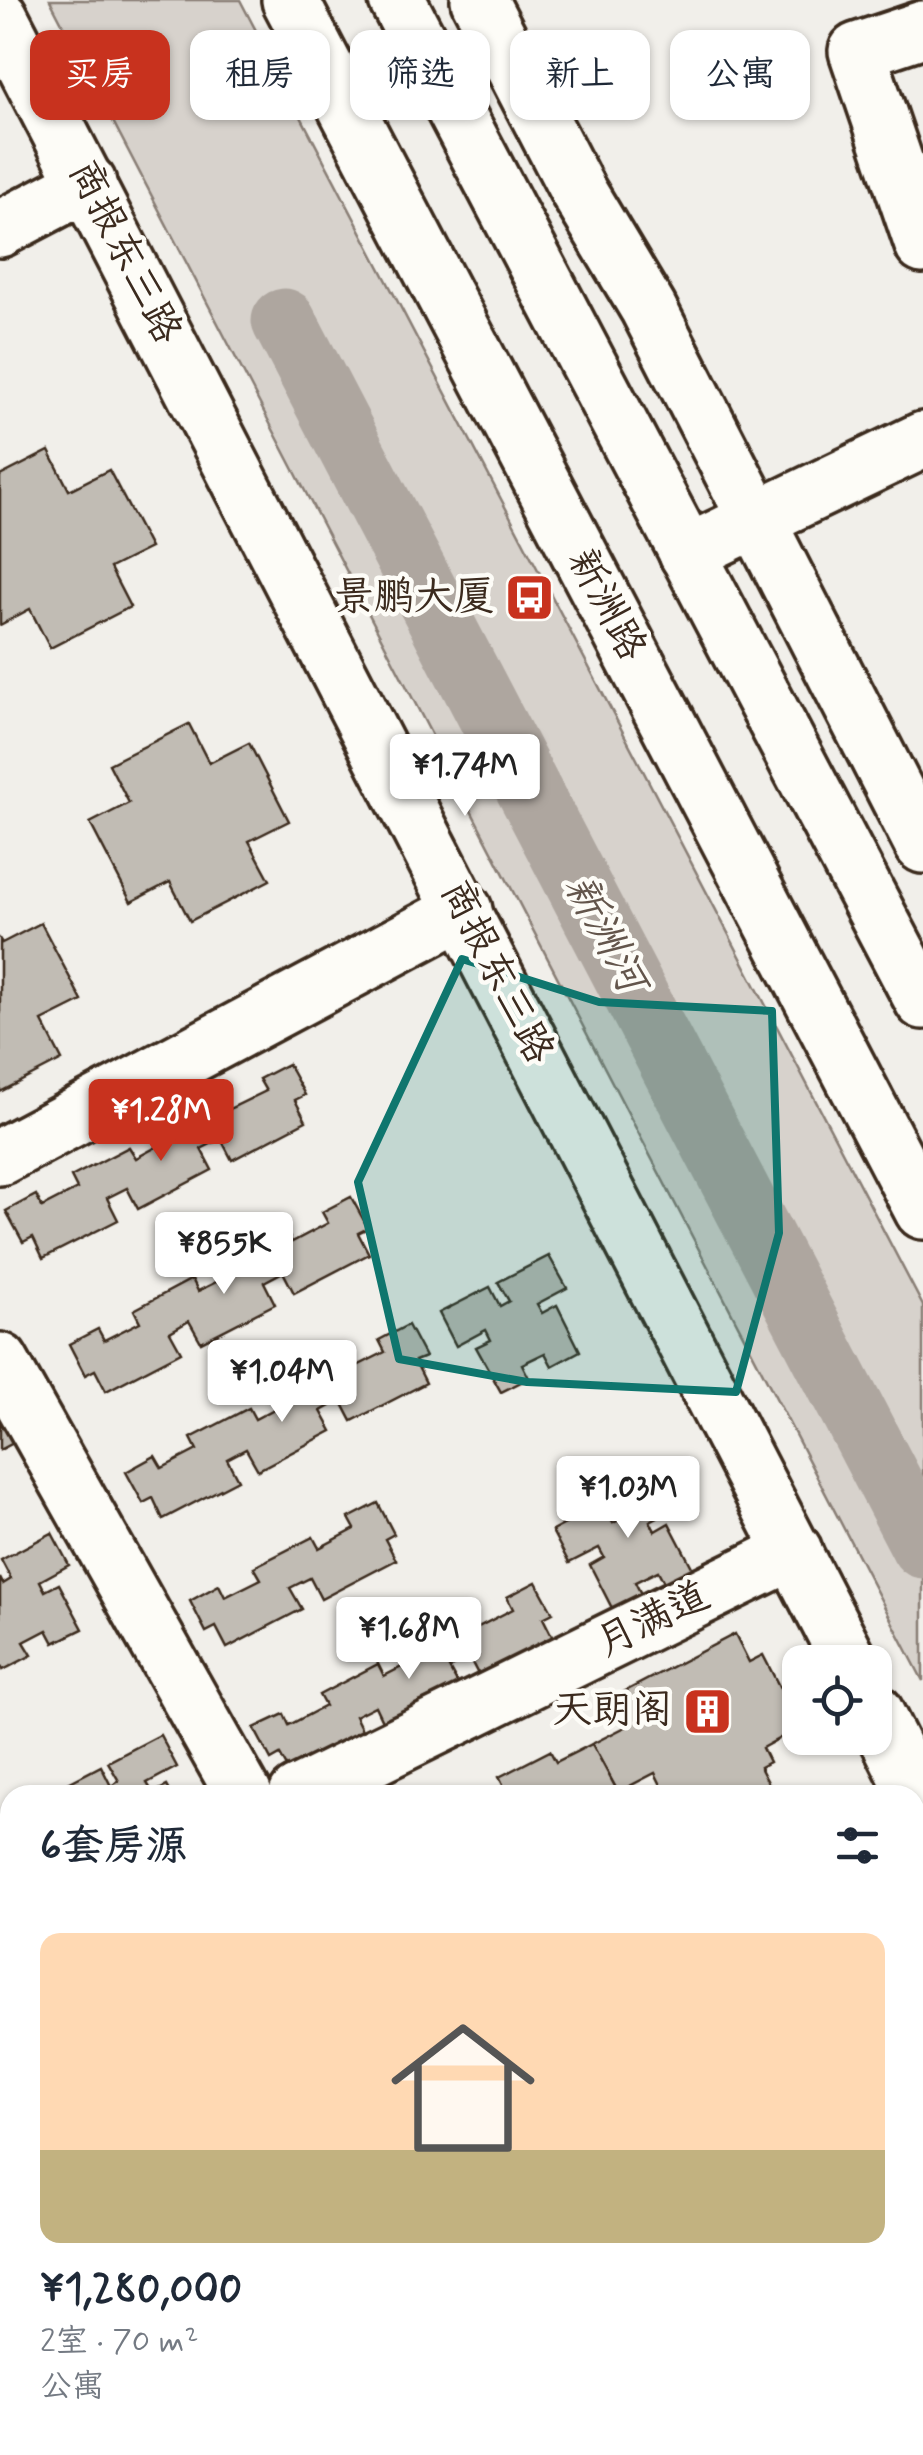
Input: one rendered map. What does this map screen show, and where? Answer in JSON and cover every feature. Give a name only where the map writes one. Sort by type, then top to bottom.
[{"type":"street","name":"新洲路","points":[[290,0],[923,1211]]},
{"type":"street","points":[[396,0],[923,1001]]},
{"type":"street","points":[[479,0],[578,190],[648,308],[923,845]]},
{"type":"street","name":"商报东三路","points":[[0,17],[841,1645]]},
{"type":"street","points":[[923,29],[858,50],[923,246]]},
{"type":"street","points":[[0,229],[88,183]]},
{"type":"street","points":[[687,553],[923,440]]},
{"type":"street","points":[[0,1157],[464,910]]},
{"type":"street","points":[[0,1361],[238,1785]]},
{"type":"street","name":"月满道","points":[[317,1785],[799,1561]]},
{"type":"street","name":"月满道","points":[[353,1785],[799,1561]]},
{"type":"street","points":[[892,1746],[912,1785]]},
{"type":"highlighted area","points":[[462,959],[599,1002],[772,1011],[779,1233],[736,1392],[527,1382],[399,1359],[358,1182]]},
{"type":"shaded area","points":[[50,0],[240,0],[256,30],[190,30],[190,120],[303,120],[923,1306],[923,1681],[112,120],[170,120],[170,30],[66,30]]},
{"type":"building","points":[[49,451],[69,490],[109,470],[150,548],[110,568],[130,607],[50,648],[30,609],[0,625],[0,476]]},
{"type":"building","points":[[189,724],[209,763],[249,743],[289,821],[249,841],[270,880],[190,921],[170,882],[131,902],[90,823],[129,803],[109,764]]},
{"type":"building","points":[[41,923],[82,1001],[42,1021],[62,1060],[0,1092],[0,940],[2,943]]},
{"type":"building","points":[[288,1064],[305,1095],[295,1100],[306,1121],[232,1160],[221,1139],[201,1149],[212,1170],[138,1209],[127,1188],[107,1198],[118,1220],[43,1258],[33,1237],[23,1242],[6,1211],[36,1195],[42,1207],[77,1189],[71,1177],[129,1147],[136,1158],[171,1139],[165,1128],[224,1097],[229,1109],[266,1091],[259,1079]]},
{"type":"building","points":[[351,1197],[368,1228],[358,1233],[369,1254],[294,1293],[283,1272],[264,1282],[275,1304],[201,1342],[189,1321],[170,1332],[181,1352],[106,1391],[95,1370],[85,1375],[69,1344],[98,1329],[104,1340],[140,1322],[134,1310],[192,1279],[198,1291],[234,1273],[228,1261],[286,1231],[292,1242],[328,1223],[322,1212]]},
{"type":"building","points":[[549,1256],[567,1288],[537,1304],[542,1313],[557,1305],[580,1351],[552,1366],[545,1353],[522,1364],[529,1378],[501,1392],[476,1347],[491,1340],[486,1330],[456,1346],[439,1313],[490,1287],[500,1306],[509,1301],[498,1282]]},
{"type":"building","points":[[408,1325],[425,1357],[415,1361],[426,1383],[352,1421],[341,1400],[321,1411],[332,1431],[258,1470],[246,1449],[227,1459],[238,1480],[163,1519],[153,1498],[143,1503],[126,1472],[155,1456],[162,1468],[197,1450],[191,1438],[249,1408],[255,1419],[291,1400],[285,1389],[344,1358],[349,1370],[385,1352],[379,1340]]},
{"type":"building","points":[[0,1390],[15,1442],[0,1450]]},
{"type":"building","points":[[662,1473],[679,1506],[650,1521],[655,1531],[669,1523],[693,1569],[665,1584],[658,1571],[635,1582],[642,1596],[613,1610],[590,1565],[604,1557],[599,1548],[569,1563],[552,1531],[603,1504],[613,1523],[621,1519],[611,1500]]},
{"type":"building","points":[[378,1503],[394,1534],[385,1539],[396,1560],[321,1599],[310,1578],[290,1588],[302,1609],[227,1648],[216,1627],[206,1632],[190,1601],[219,1585],[225,1597],[261,1579],[254,1567],[313,1537],[319,1548],[355,1529],[349,1518]]},
{"type":"building","points":[[52,1533],[69,1565],[40,1581],[45,1591],[59,1584],[83,1629],[54,1643],[47,1630],[24,1642],[32,1655],[3,1670],[0,1578],[3,1584],[11,1579],[1,1560]]},
{"type":"building","points":[[536,1582],[553,1613],[543,1618],[554,1640],[480,1678],[469,1657],[449,1668],[460,1688],[385,1727],[375,1706],[355,1716],[366,1738],[292,1776],[280,1755],[271,1760],[254,1728],[284,1714],[289,1725],[325,1706],[319,1695],[378,1664],[384,1676],[419,1658],[413,1646],[471,1615],[478,1627],[513,1609],[507,1597]]},
{"type":"building","name":"天朗阁","points":[[735,1634],[749,1662],[763,1655],[782,1692],[782,1737],[762,1748],[769,1762],[760,1767],[769,1785],[661,1785],[655,1773],[632,1785],[614,1785],[592,1744],[629,1725],[614,1697]]},
{"type":"building","points":[[160,1735],[177,1767],[148,1785],[113,1785],[119,1781],[108,1762]]},
{"type":"building","points":[[592,1744],[614,1785],[503,1785],[499,1777],[550,1751],[556,1762]]},
{"type":"building","points":[[101,1766],[110,1785],[64,1785]]},
{"type":"waterway","name":"新洲河","points":[[284,321],[923,1546]]},
{"type":"place","name":"景鹏大厦","points":[[529,598]]},
{"type":"place","name":"天朗阁","points":[[707,1711]]}]
